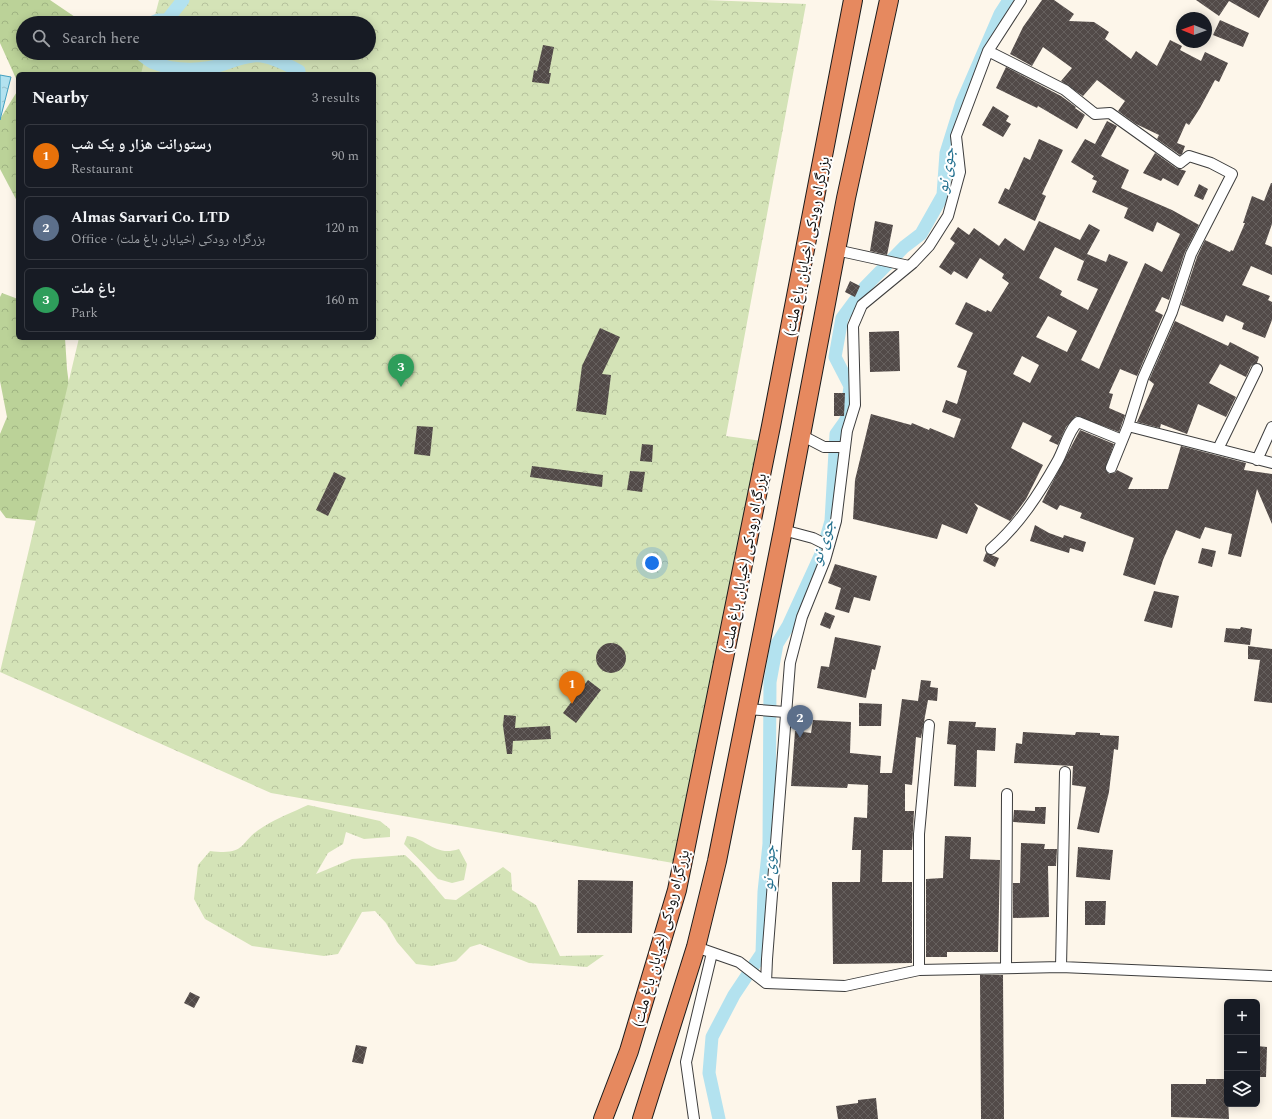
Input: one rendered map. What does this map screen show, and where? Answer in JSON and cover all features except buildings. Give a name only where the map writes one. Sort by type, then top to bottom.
[{"type":"highway","name":"بزرگراه رودکی (خیابان باغ ملت)","points":[[603,1119],[629,1051],[677,890],[770,434],[853,0]]},
{"type":"highway","name":"بزرگراه رودکی (خیابان باغ ملت)","points":[[642,1119],[704,950],[717,861],[753,710],[801,435],[836,250],[889,0]]},
{"type":"street","points":[[766,983],[780,712],[790,663],[802,617],[836,522],[841,447],[855,405],[853,326],[862,305],[909,266],[929,246],[948,216],[960,172],[956,136],[988,52],[1020,0]]},
{"type":"street","points":[[988,52],[1066,90],[1095,114],[1110,113],[1180,163],[1189,156],[1211,163],[1232,174],[1191,254],[1172,312],[1143,378],[1128,426],[1111,468]]},
{"type":"street","points":[[836,250],[909,266]]},
{"type":"street","points":[[1218,449],[1257,369]]},
{"type":"street","points":[[991,549],[1005,537],[1022,518],[1057,462],[1078,422],[1122,440]]},
{"type":"street","points":[[1128,426],[1272,463]]},
{"type":"street","points":[[1257,460],[1272,427]]},
{"type":"street","points":[[801,435],[824,447],[841,447]]},
{"type":"street","points":[[784,530],[813,538],[828,545]]},
{"type":"street","points":[[753,710],[780,712]]},
{"type":"street","points":[[920,970],[919,834],[929,725]]},
{"type":"street","points":[[1061,967],[1065,772]]},
{"type":"street","points":[[1006,968],[1007,794]]},
{"type":"street","points":[[694,1119],[686,1062],[704,950],[739,962],[766,983],[845,986],[920,970],[1061,967],[1272,976]]},
{"type":"green space","points":[[0,0],[50,0],[74,16],[16,16],[16,60],[238,60],[325,72],[16,72],[16,79],[0,43]]},
{"type":"green space","points":[[159,0],[705,0],[806,4],[726,436],[762,441],[673,863],[271,793],[0,672],[79,340],[376,340],[376,72],[141,72],[144,60],[376,60],[376,16],[155,16]]},
{"type":"green space","points":[[16,93],[16,199],[0,169],[0,119]]},
{"type":"green space","points":[[2,293],[16,298],[16,340],[65,340],[67,369],[77,448],[39,521],[6,518],[0,510],[0,434],[7,417],[0,381],[0,297]]},
{"type":"green space","points":[[308,805],[380,821],[390,829],[390,837],[364,839],[346,832],[343,844],[328,853],[316,874],[352,859],[405,855],[418,867],[445,899],[456,900],[503,867],[511,873],[512,890],[536,905],[560,956],[604,955],[587,967],[529,963],[480,944],[470,947],[456,961],[432,966],[416,964],[397,942],[386,923],[375,911],[362,912],[338,954],[324,956],[252,946],[205,919],[194,899],[198,865],[210,851],[222,852],[237,850],[263,827]]},
{"type":"green space","points":[[407,836],[421,840],[432,847],[444,851],[459,849],[467,864],[464,880],[452,883],[438,879],[404,844]]},
{"type":"water","points":[[0,75],[11,77],[0,120]]},
{"type":"waterway","points":[[170,16],[183,0]]},
{"type":"waterway","name":"جوی نو","points":[[719,1119],[709,1073],[712,1037],[734,995],[762,953],[764,892],[769,844],[770,682],[777,644],[788,626],[822,552],[831,521],[836,434],[846,420],[850,386],[835,357],[842,318],[865,287],[904,247],[921,234],[943,195],[946,153],[962,102],[1000,14],[1009,0]]},
{"type":"waterway","points":[[149,60],[162,66],[180,69],[207,68],[235,60]]},
{"type":"waterway","points":[[277,60],[299,72]]},
{"type":"place","name":"باغ ملت","points":[[401,387]]},
{"type":"place","name":"رستورانت هزار و یک شب","points":[[572,704]]},
{"type":"place","name":"Almas Sarvari Co. LTD","points":[[800,738]]}]
